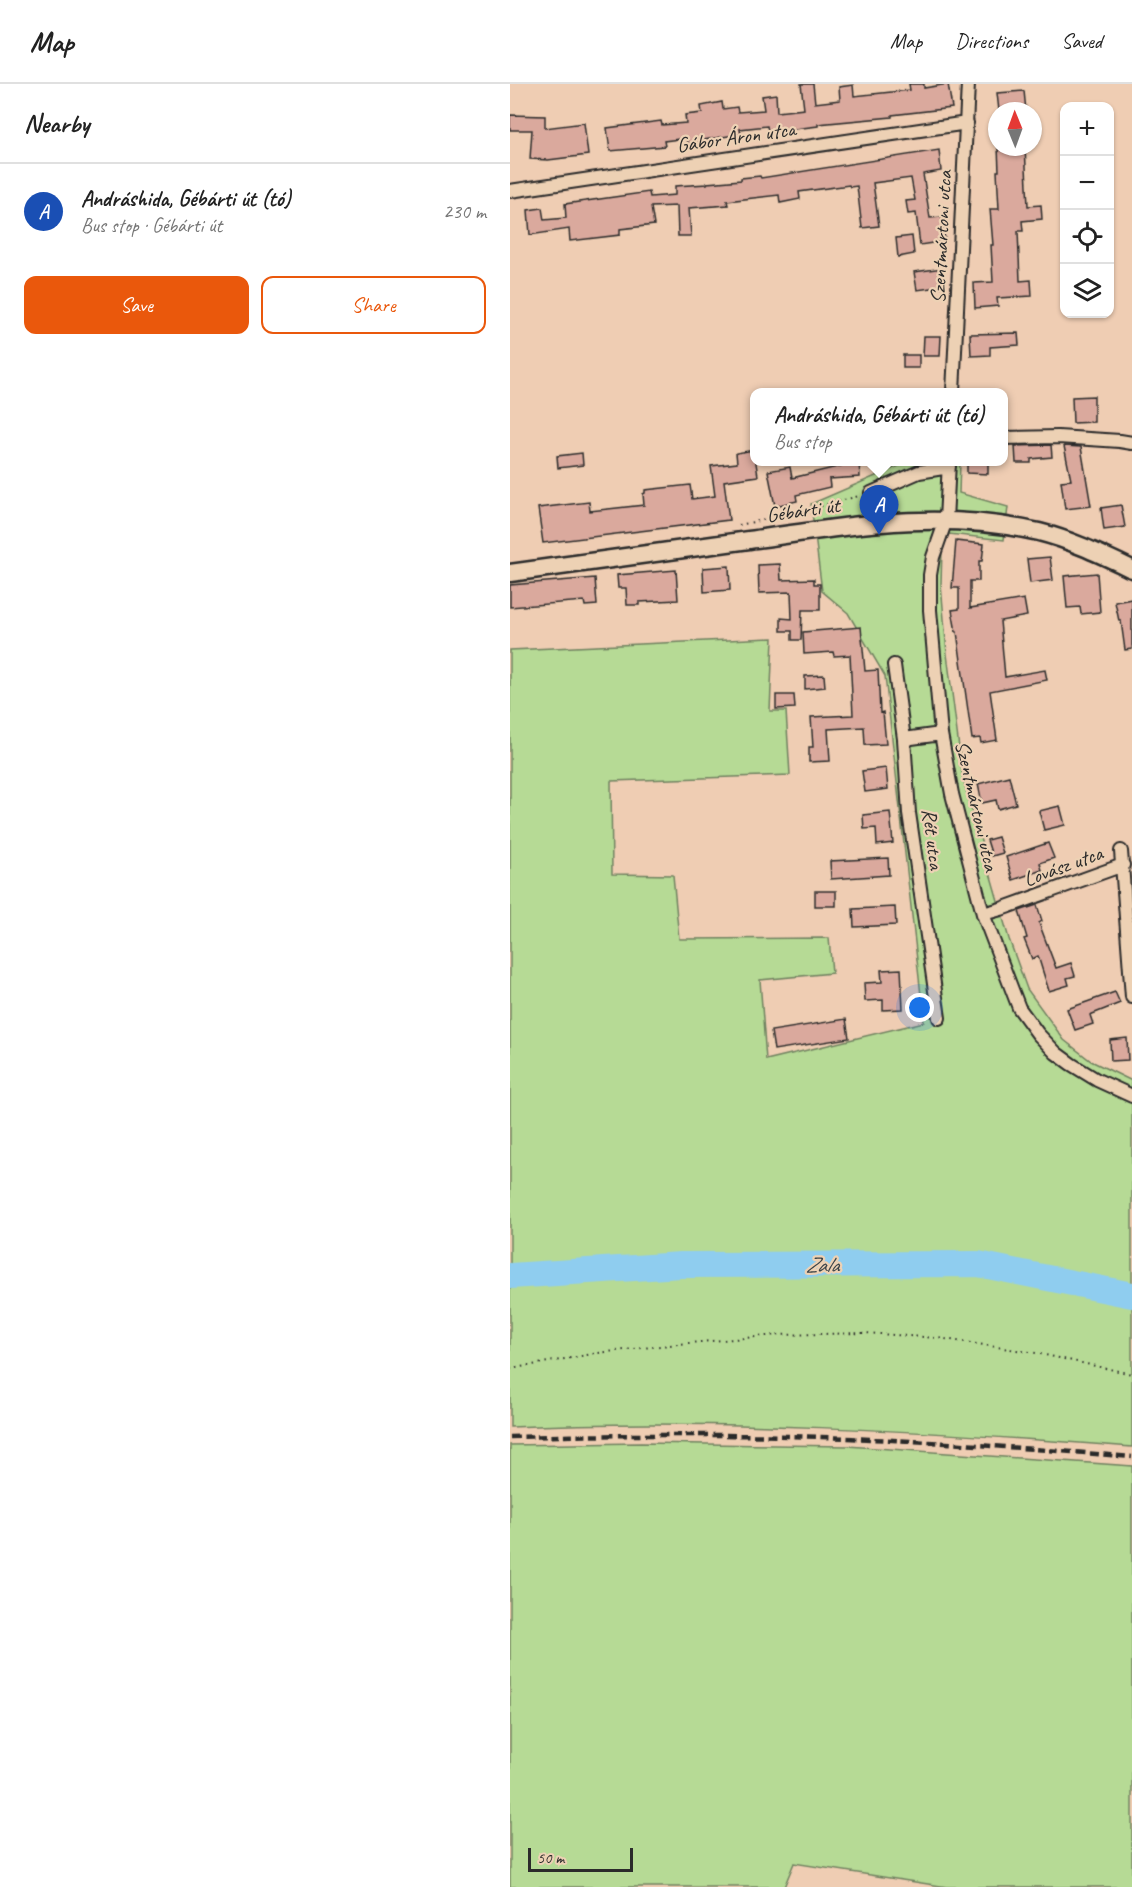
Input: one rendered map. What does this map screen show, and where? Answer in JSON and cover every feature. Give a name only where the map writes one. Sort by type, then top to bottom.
[{"type":"main road","name":"Gébárti út","points":[[510,573],[873,523],[946,520],[987,523],[1040,533],[1088,549],[1132,569]]},
{"type":"street","name":"Szentmártoni utca","points":[[953,388],[968,84]]},
{"type":"street","name":"Gábor Áron utca","points":[[510,191],[967,123]]},
{"type":"street","points":[[1008,438],[1058,437],[1132,443]]},
{"type":"street","points":[[871,493],[919,472],[942,466]]},
{"type":"street","name":"Szentmártoni utca","points":[[949,466],[946,520],[933,556],[930,593],[941,734],[952,794],[983,914],[1019,1008],[1038,1034],[1056,1053],[1071,1064],[1097,1080],[1132,1096]]},
{"type":"street","name":"Rét utca","points":[[894,664],[904,739],[909,813],[939,1018]]},
{"type":"street","points":[[904,739],[941,734]]},
{"type":"street","points":[[1121,851],[1132,997]]},
{"type":"street","name":"Lovász utca","points":[[983,914],[1123,865]]},
{"type":"path","points":[[736,525],[782,516],[871,493]]},
{"type":"path","points":[[510,1369],[598,1353],[678,1344],[778,1335],[865,1333],[949,1340],[1036,1353],[1132,1374]]},
{"type":"green space","points":[[899,466],[960,466],[959,493],[1008,507],[1004,540],[949,534],[942,549],[941,584],[947,654],[963,779],[1009,939],[1027,989],[1064,1040],[1091,1061],[1132,1081],[1132,1447],[899,1431],[744,1425],[510,1427],[510,650],[773,638],[770,711],[786,711],[790,775],[611,781],[612,874],[673,875],[679,939],[829,938],[832,973],[760,980],[766,1060],[924,1022],[885,676],[848,613],[822,591],[811,504]]},
{"type":"green space","points":[[641,1443],[847,1446],[1132,1466],[1132,1887],[947,1887],[794,1863],[784,1887],[510,1887],[510,1445]]},
{"type":"building","points":[[801,84],[813,84],[815,103],[840,100],[839,87],[853,85],[854,96],[910,90],[909,84],[924,84],[924,88],[948,84],[952,108],[794,129],[768,131],[767,126],[740,129],[741,134],[704,140],[704,142],[688,144],[687,138],[664,141],[665,146],[610,151],[607,128],[661,121],[662,125],[686,123],[685,115],[702,113],[701,106],[722,102],[723,109],[737,107],[738,112],[764,110],[762,96],[776,94],[777,112],[804,109]]},
{"type":"building","points":[[1024,91],[1025,102],[998,102],[997,93]]},
{"type":"building","points":[[510,115],[545,116],[545,128],[584,123],[588,155],[548,160],[530,159],[532,130],[510,130]]},
{"type":"building","points":[[939,150],[941,171],[923,174],[930,218],[942,217],[945,241],[920,245],[916,213],[908,214],[906,201],[915,200],[911,178],[873,183],[879,226],[862,228],[857,186],[850,187],[849,185],[799,192],[800,199],[780,203],[779,195],[727,201],[728,205],[689,208],[691,236],[678,236],[677,206],[651,207],[654,225],[620,229],[620,235],[570,241],[569,229],[530,235],[528,210],[542,208],[544,220],[566,218],[565,204],[649,192],[650,197],[675,195],[675,186],[760,176],[761,178]]},
{"type":"building","points":[[998,156],[1025,156],[1028,206],[1041,205],[1042,219],[1022,221],[1023,231],[1018,231],[1020,281],[1031,280],[1032,296],[997,298],[998,306],[975,308],[974,283],[993,282],[990,209],[999,209],[997,171],[999,171]]},
{"type":"building","points":[[912,236],[914,254],[898,257],[896,238]]},
{"type":"building","points":[[943,268],[945,286],[917,290],[914,272]]},
{"type":"building","points":[[1018,333],[1019,345],[990,347],[990,355],[971,356],[970,334]]},
{"type":"building","points":[[924,336],[941,336],[940,356],[923,356]]},
{"type":"building","points":[[903,355],[919,355],[919,368],[903,368]]},
{"type":"building","points":[[1094,396],[1094,422],[1073,423],[1072,397]]},
{"type":"building","points":[[1051,445],[1052,457],[1031,459],[1031,463],[1016,463],[1015,446]]},
{"type":"building","points":[[1064,446],[1081,447],[1091,506],[1065,509],[1061,481],[1071,480]]},
{"type":"building","points":[[750,451],[750,466],[756,466],[758,476],[724,481],[729,520],[543,543],[538,508],[589,502],[590,511],[644,505],[645,490],[690,485],[692,499],[715,496],[711,466],[737,463],[736,453]]},
{"type":"building","points":[[582,453],[583,465],[558,468],[557,456]]},
{"type":"building","points":[[841,466],[859,466],[860,477],[829,479],[830,487],[796,495],[797,501],[775,506],[768,471],[790,467],[792,478]]},
{"type":"building","points":[[967,466],[988,466],[988,474],[967,473]]},
{"type":"building","points":[[1121,505],[1125,527],[1104,530],[1101,508]]},
{"type":"building","points":[[956,541],[984,544],[982,561],[979,561],[979,581],[970,581],[970,608],[1024,599],[1027,616],[1000,621],[1005,677],[1045,670],[1047,680],[990,691],[997,740],[981,743],[980,738],[972,739],[952,610],[959,609],[959,588],[952,588]]},
{"type":"building","points":[[1050,557],[1053,580],[1030,583],[1027,559]]},
{"type":"building","points":[[780,564],[781,580],[814,579],[814,584],[820,584],[820,610],[802,610],[801,640],[792,640],[792,631],[781,631],[781,618],[792,619],[791,592],[759,593],[758,565]]},
{"type":"building","points":[[729,566],[730,590],[704,592],[703,568]]},
{"type":"building","points":[[676,570],[678,600],[639,602],[639,605],[627,605],[626,588],[618,588],[617,575]]},
{"type":"building","points":[[1097,573],[1100,612],[1081,614],[1080,607],[1067,608],[1064,576]]},
{"type":"building","points":[[595,578],[597,605],[585,606],[584,601],[510,607],[510,585]]},
{"type":"building","points":[[1132,599],[1132,649],[1125,650],[1121,621],[1119,621],[1115,602]]},
{"type":"building","points":[[861,627],[865,671],[878,670],[880,713],[883,712],[886,744],[865,745],[864,727],[828,729],[830,761],[809,762],[809,747],[813,747],[811,717],[853,715],[850,655],[834,656],[833,652],[804,654],[803,632]]},
{"type":"building","points":[[824,675],[825,687],[805,689],[805,676]]},
{"type":"building","points":[[776,695],[794,695],[795,708],[776,709]]},
{"type":"building","points":[[886,768],[888,789],[865,792],[862,771]]},
{"type":"building","points":[[1009,776],[1016,804],[998,809],[996,800],[982,803],[978,784]]},
{"type":"building","points":[[1060,806],[1065,825],[1044,830],[1039,811]]},
{"type":"building","points":[[890,812],[893,843],[877,845],[876,828],[864,829],[863,815]]},
{"type":"building","points":[[998,837],[1003,853],[992,856],[987,840]]},
{"type":"building","points":[[1048,843],[1054,858],[1040,863],[1042,870],[1013,880],[1006,857]]},
{"type":"building","points":[[888,858],[889,875],[831,879],[830,861]]},
{"type":"building","points":[[815,891],[836,891],[836,906],[815,906]]},
{"type":"building","points":[[1037,905],[1042,921],[1039,923],[1056,968],[1071,963],[1075,976],[1067,978],[1069,985],[1049,991],[1038,956],[1032,959],[1024,939],[1027,938],[1019,911]]},
{"type":"building","points":[[895,907],[896,925],[854,927],[853,909]]},
{"type":"building","points":[[901,969],[903,1009],[883,1010],[883,1000],[865,1001],[864,983],[882,982],[881,970]]},
{"type":"building","points":[[1115,992],[1120,1003],[1090,1015],[1093,1024],[1075,1030],[1067,1009]]},
{"type":"building","points":[[846,1019],[849,1038],[774,1050],[771,1031]]},
{"type":"building","points":[[1127,1038],[1128,1060],[1111,1061],[1110,1040]]},
{"type":"waterway","name":"Zala","points":[[510,1276],[681,1265],[978,1264],[1132,1295]]},
{"type":"railway","points":[[510,1437],[614,1435],[830,1437],[1132,1457]]},
{"type":"place","name":"Andráshida, Gébárti út (tó)","points":[[879,535]]}]
